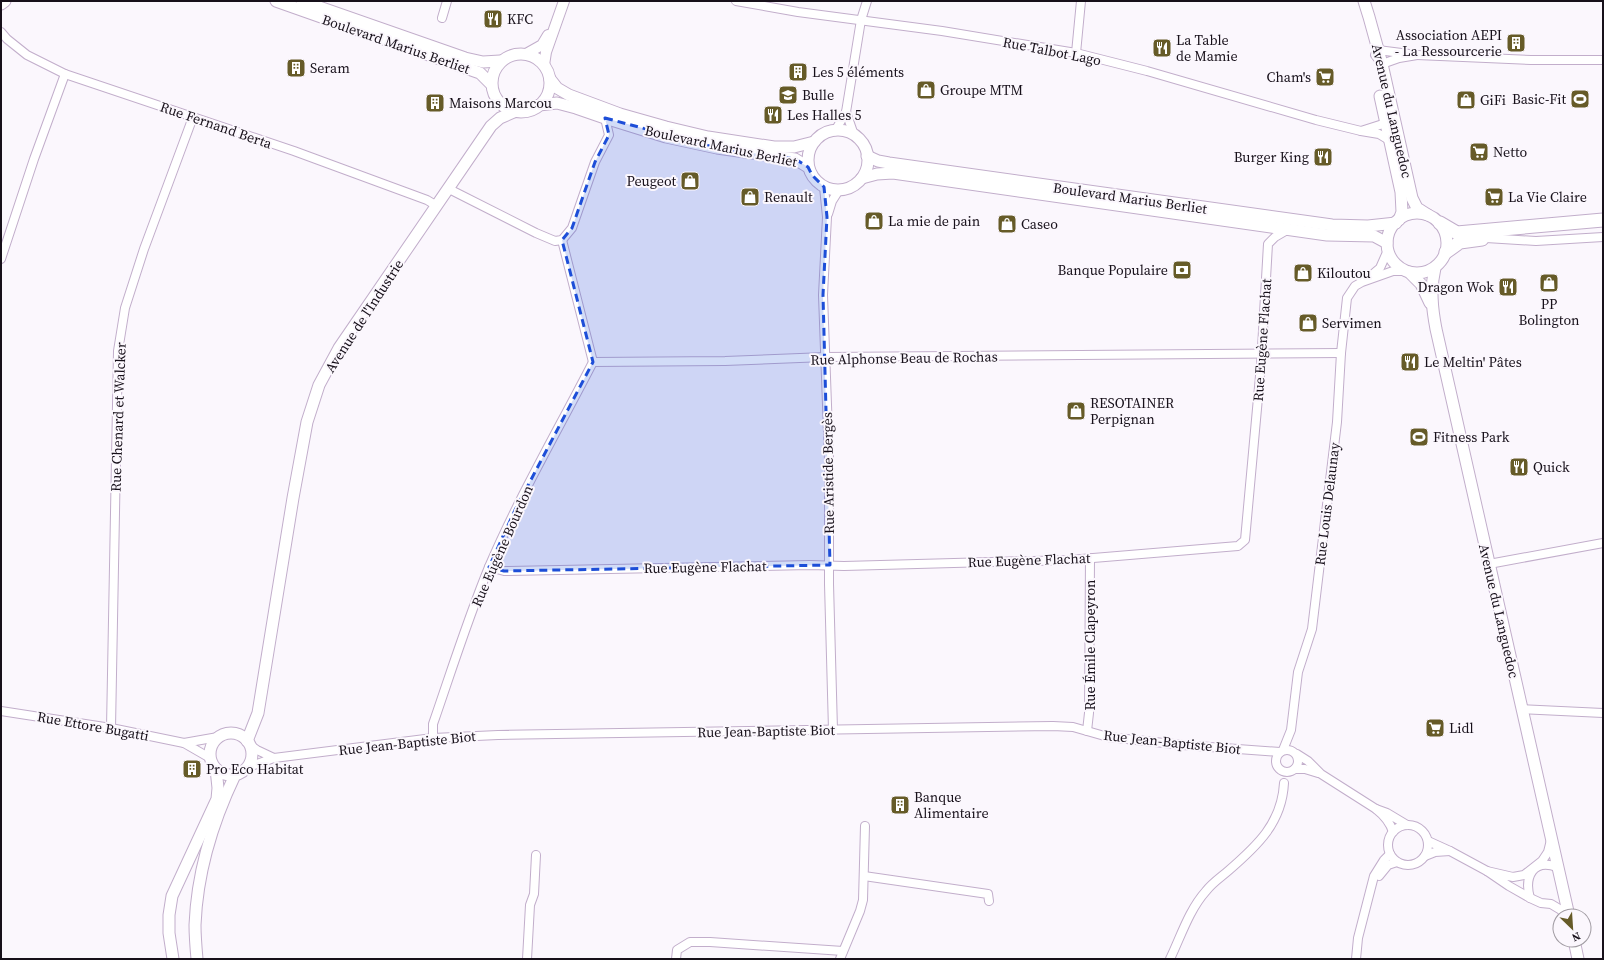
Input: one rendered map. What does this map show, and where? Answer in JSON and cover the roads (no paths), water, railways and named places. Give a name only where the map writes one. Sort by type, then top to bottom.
[{"type":"highway","points":[[1440,223],[1457,232],[1603,220]]},
{"type":"highway","points":[[1446,252],[1460,242],[1486,238],[1603,227]]},
{"type":"main road","points":[[1,4],[5,1]]},
{"type":"main road","name":"Boulevard Marius Berliet","points":[[276,1],[480,73],[491,84]]},
{"type":"main road","name":"Boulevard Marius Berliet","points":[[302,1],[465,58],[483,62],[500,61]]},
{"type":"main road","name":"Avenue du Languedoc","points":[[1362,1],[1363,18],[1377,57],[1412,198],[1417,208],[1428,215]]},
{"type":"main road","name":"Avenue du Languedoc","points":[[1362,1],[1370,16],[1389,140],[1403,200],[1402,212],[1397,221]]},
{"type":"main road","points":[[526,54],[536,58],[544,65],[550,79],[546,98],[539,105],[528,111],[516,111],[504,107],[496,98],[491,84],[494,72],[500,61],[512,55],[526,54]]},
{"type":"main road","name":"Boulevard Marius Berliet","points":[[550,79],[557,88],[569,95],[620,114],[673,129],[708,137],[774,147],[794,148],[814,142]]},
{"type":"main road","name":"Avenue de l'Industrie","points":[[492,126],[497,108],[496,98]]},
{"type":"main road","name":"Boulevard Marius Berliet","points":[[539,105],[557,103],[666,137],[717,148],[795,159],[808,167]]},
{"type":"main road","name":"Avenue de l'Industrie","points":[[248,743],[258,713],[307,422],[320,385],[339,348],[492,126],[500,118],[516,111]]},
{"type":"main road","points":[[835,131],[845,131],[854,135],[861,142],[867,156],[866,170],[862,178],[851,187],[839,190],[824,187],[814,178],[808,167],[809,154],[814,142],[823,134],[835,131]]},
{"type":"main road","name":"Boulevard Marius Berliet","points":[[867,156],[878,162],[1332,226],[1368,226],[1397,221]]},
{"type":"main road","name":"Boulevard Marius Berliet","points":[[862,178],[877,174],[893,173],[1287,230],[1327,235],[1374,236],[1388,246]]},
{"type":"main road","points":[[1413,214],[1428,215],[1440,223],[1448,242],[1444,258],[1435,268],[1427,272],[1418,274],[1407,272],[1397,266],[1391,258],[1388,246],[1388,235],[1397,221],[1413,214]]},
{"type":"main road","name":"Avenue du Languedoc","points":[[1435,268],[1432,281],[1432,306],[1436,329],[1550,840],[1567,908]]},
{"type":"main road","name":"Avenue du Languedoc","points":[[1407,272],[1421,284],[1432,306]]},
{"type":"main road","name":"Avenue de l'Industrie","points":[[233,733],[248,722],[254,712],[260,695]]},
{"type":"main road","points":[[233,733],[240,735],[248,743],[252,752],[248,767],[235,775],[221,773],[212,764],[210,758],[210,750],[218,737],[233,733]]},
{"type":"main road","points":[[173,959],[169,933],[169,915],[172,896],[217,799],[218,788],[216,769]]},
{"type":"main road","points":[[197,959],[195,925],[204,862],[224,798],[235,775]]},
{"type":"main road","points":[[1576,948],[1578,959]]},
{"type":"street","points":[[442,18],[447,1]]},
{"type":"street","points":[[544,65],[546,52],[564,1]]},
{"type":"street","name":"Rue Talbot Lago","points":[[736,1],[798,12],[942,31],[1076,53],[1147,71],[1316,120],[1379,134],[1389,140]]},
{"type":"street","points":[[835,131],[846,112],[861,20],[867,1]]},
{"type":"street","points":[[1076,53],[1081,1]]},
{"type":"street","points":[[526,54],[542,45],[556,23]]},
{"type":"street","name":"Rue Fernand Berta","points":[[1,32],[26,55],[65,74],[193,117],[427,200],[437,206]]},
{"type":"street","points":[[1377,57],[1399,58],[1417,55]]},
{"type":"street","points":[[1377,57],[1417,55],[1531,60],[1603,60]]},
{"type":"street","points":[[1,259],[34,159],[65,74]]},
{"type":"street","points":[[846,112],[854,135]]},
{"type":"street","name":"Rue Chenard et Walcker","points":[[111,728],[118,350],[125,308],[141,257],[193,117]]},
{"type":"street","points":[[449,189],[536,233],[555,241],[562,240],[572,228],[595,162],[610,135],[605,118]]},
{"type":"street","points":[[1386,123],[1392,130],[1397,157],[1402,160]]},
{"type":"street","name":"Rue Talbot Lago","points":[[1361,130],[1386,123]]},
{"type":"street","name":"Rue Aristide Bergès","points":[[824,187],[827,216],[823,295],[833,730]]},
{"type":"street","name":"Rue Aristide Bergès","points":[[827,216],[832,201],[839,190]]},
{"type":"street","name":"Rue Eugène Flachat","points":[[489,567],[504,571],[1069,560],[1238,546],[1245,540],[1262,354],[1268,244],[1275,237],[1287,230]]},
{"type":"street","points":[[1486,238],[1536,241],[1603,237]]},
{"type":"street","points":[[562,240],[593,362]]},
{"type":"street","name":"Rue Louis Delaunay","points":[[1282,751],[1291,730],[1298,672],[1312,629],[1337,422],[1346,298],[1355,286],[1380,268],[1388,246]]},
{"type":"street","points":[[1362,282],[1393,271],[1407,272]]},
{"type":"street","name":"Rue Alphonse Beau de Rochas","points":[[593,362],[726,361],[825,358],[1341,353]]},
{"type":"street","name":"Rue Eugène Bourdon","points":[[433,738],[433,724],[489,567],[515,510],[593,362]]},
{"type":"street","points":[[1489,564],[1603,543]]},
{"type":"street","name":"Rue Émile Clapeyron","points":[[1087,731],[1090,713],[1090,558]]},
{"type":"street","points":[[1521,709],[1603,713]]},
{"type":"street","name":"Rue Ettore Bugatti","points":[[1,711],[111,728],[184,743],[210,758]]},
{"type":"street","name":"Rue Jean-Baptiste Biot","points":[[248,767],[274,758],[433,738],[1053,726],[1072,727],[1108,737],[1257,752],[1282,751]]},
{"type":"street","name":"Rue Louis Delaunay","points":[[1291,730],[1296,753]]},
{"type":"street","name":"Rue Ettore Bugatti","points":[[184,743],[218,737]]},
{"type":"street","points":[[248,743],[257,750],[274,758]]},
{"type":"street","points":[[1284,783],[1277,766],[1277,757],[1282,751],[1288,749],[1308,761],[1322,774],[1385,816],[1390,823],[1393,832]]},
{"type":"street","name":"Rue Jean-Baptiste Biot","points":[[1257,752],[1277,766]]},
{"type":"street","points":[[1170,959],[1194,907],[1205,892],[1252,850],[1267,833],[1279,810],[1284,783],[1299,760],[1296,753]]},
{"type":"street","points":[[1277,766],[1285,772],[1306,769],[1322,774]]},
{"type":"street","points":[[1376,810],[1388,813],[1407,825]]},
{"type":"street","points":[[1397,862],[1390,854],[1388,846],[1389,838],[1393,832],[1400,827],[1407,825],[1415,826],[1422,830],[1428,841],[1425,856]]},
{"type":"street","points":[[676,959],[677,950],[690,942],[710,942],[841,955],[860,911],[863,900],[865,826]]},
{"type":"street","points":[[1530,898],[1528,879],[1548,852],[1550,840]]},
{"type":"street","points":[[1428,841],[1487,871],[1530,898],[1541,903],[1551,904],[1558,908]]},
{"type":"street","points":[[1371,890],[1382,871],[1388,865],[1397,862],[1409,865],[1417,863],[1425,856],[1435,852],[1450,851]]},
{"type":"street","points":[[1356,959],[1358,938],[1374,876],[1384,860],[1390,854]]},
{"type":"street","points":[[526,959],[530,904],[534,894],[536,855]]},
{"type":"street","points":[[1487,871],[1514,877],[1524,875],[1543,865],[1550,864],[1557,866]]},
{"type":"street","points":[[864,876],[988,894],[989,901]]},
{"type":"street","points":[[1551,904],[1564,894]]},
{"type":"place","name":"KFC","points":[[493,19]]},
{"type":"place","name":"Association AEPI - La Ressourcerie","points":[[1516,43]]},
{"type":"place","name":"La Table de Mamie","points":[[1162,48]]},
{"type":"place","name":"Seram","points":[[296,68]]},
{"type":"place","name":"Les 5 éléments","points":[[798,72]]},
{"type":"place","name":"Cham's","points":[[1325,77]]},
{"type":"place","name":"Groupe MTM","points":[[926,90]]},
{"type":"place","name":"Bulle","points":[[788,95]]},
{"type":"place","name":"Basic-Fit","points":[[1580,99]]},
{"type":"place","name":"GiFi","points":[[1466,100]]},
{"type":"place","name":"Maisons Marcou","points":[[435,103]]},
{"type":"place","name":"Les Halles 5","points":[[773,115]]},
{"type":"place","name":"Netto","points":[[1479,152]]},
{"type":"place","name":"Burger King","points":[[1323,157]]},
{"type":"place","name":"Peugeot","points":[[690,181]]},
{"type":"place","name":"Renault","points":[[750,197]]},
{"type":"place","name":"La Vie Claire","points":[[1494,197]]},
{"type":"place","name":"La mie de pain","points":[[874,221]]},
{"type":"place","name":"Caseo","points":[[1007,224]]},
{"type":"place","name":"Banque Populaire","points":[[1182,270]]},
{"type":"place","name":"Kiloutou","points":[[1303,273]]},
{"type":"place","name":"PP Bolington","points":[[1549,283]]},
{"type":"place","name":"Dragon Wok","points":[[1508,287]]},
{"type":"place","name":"Servimen","points":[[1308,323]]},
{"type":"place","name":"Le Meltin' Pâtes","points":[[1410,362]]},
{"type":"place","name":"RESOTAINER Perpignan","points":[[1076,411]]},
{"type":"place","name":"Fitness Park","points":[[1419,437]]},
{"type":"place","name":"Quick","points":[[1519,467]]},
{"type":"place","name":"Lidl","points":[[1435,728]]},
{"type":"place","name":"Pro Eco Habitat","points":[[192,769]]},
{"type":"place","name":"Banque Alimentaire","points":[[900,805]]}]
